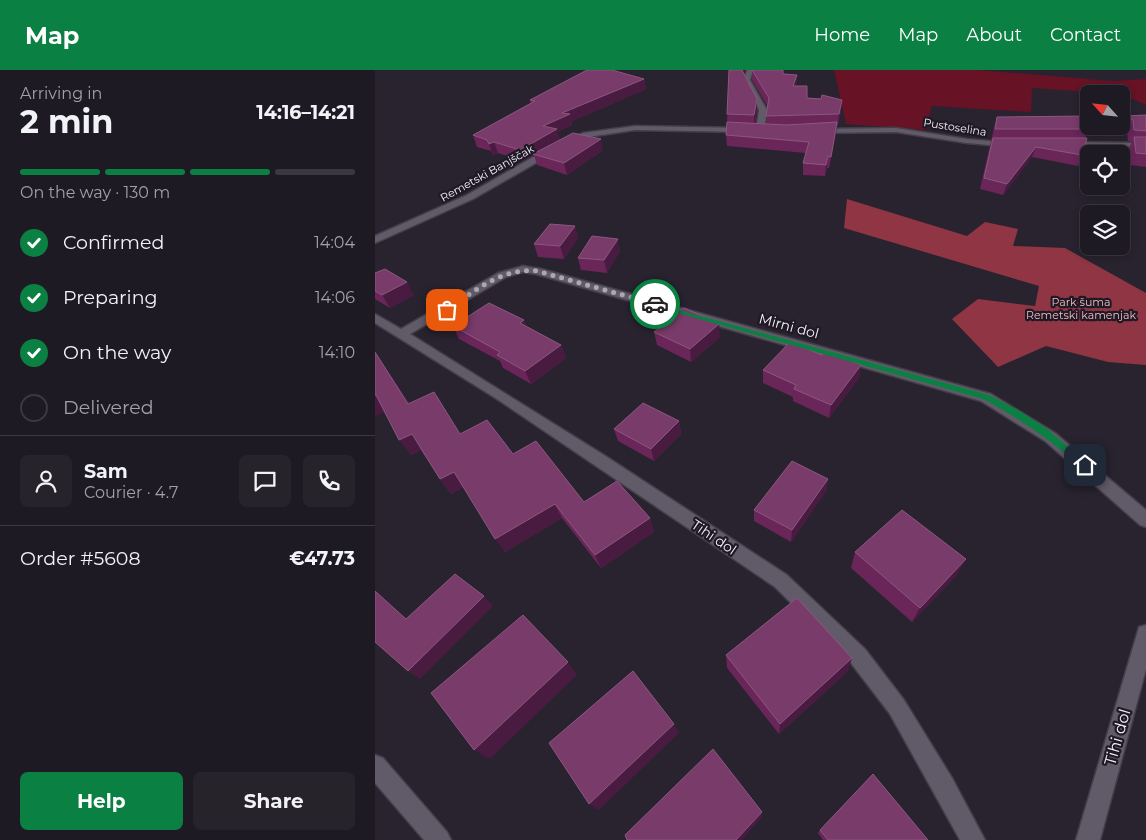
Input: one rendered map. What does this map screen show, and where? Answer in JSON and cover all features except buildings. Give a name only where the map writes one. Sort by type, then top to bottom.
[{"type":"street","name":"Remetski Banjščak","points":[[375,240],[470,197],[552,150],[586,135],[609,130],[645,128],[765,131],[763,110],[747,80],[750,70]]},
{"type":"street","name":"Pustoselina","points":[[807,131],[881,129],[989,144],[1022,145]]},
{"type":"street","points":[[1057,144],[1146,145]]},
{"type":"street","name":"Mirni dol","points":[[400,335],[502,275],[523,269],[537,271],[986,397],[1015,412],[1043,430],[1146,520]]},
{"type":"street","name":"Tihi dol","points":[[375,318],[502,396],[545,427],[602,461],[781,581],[858,656],[897,707],[944,786],[973,840]]},
{"type":"street","name":"Tihi dol","points":[[1088,840],[1146,634]]},
{"type":"street","points":[[375,766],[439,840]]},
{"type":"shaded area","points":[[834,70],[978,70],[1113,81],[1146,79],[1146,105],[1130,98],[1130,85],[1080,85],[1080,91],[1032,88],[1031,112],[932,106],[925,130],[846,124]]},
{"type":"green space","name":"Park šuma Remetski kamenjak","points":[[847,199],[967,236],[985,222],[1018,229],[1013,246],[1065,248],[1146,293],[1146,365],[1108,362],[1046,346],[998,367],[952,319],[978,299],[1035,306],[1039,286],[844,228]]},
{"type":"way so far","points":[[447,310],[502,275],[523,269],[537,271],[655,304]]},
{"type":"route","points":[[655,304],[986,397],[1015,412],[1043,430],[1085,465]]}]
